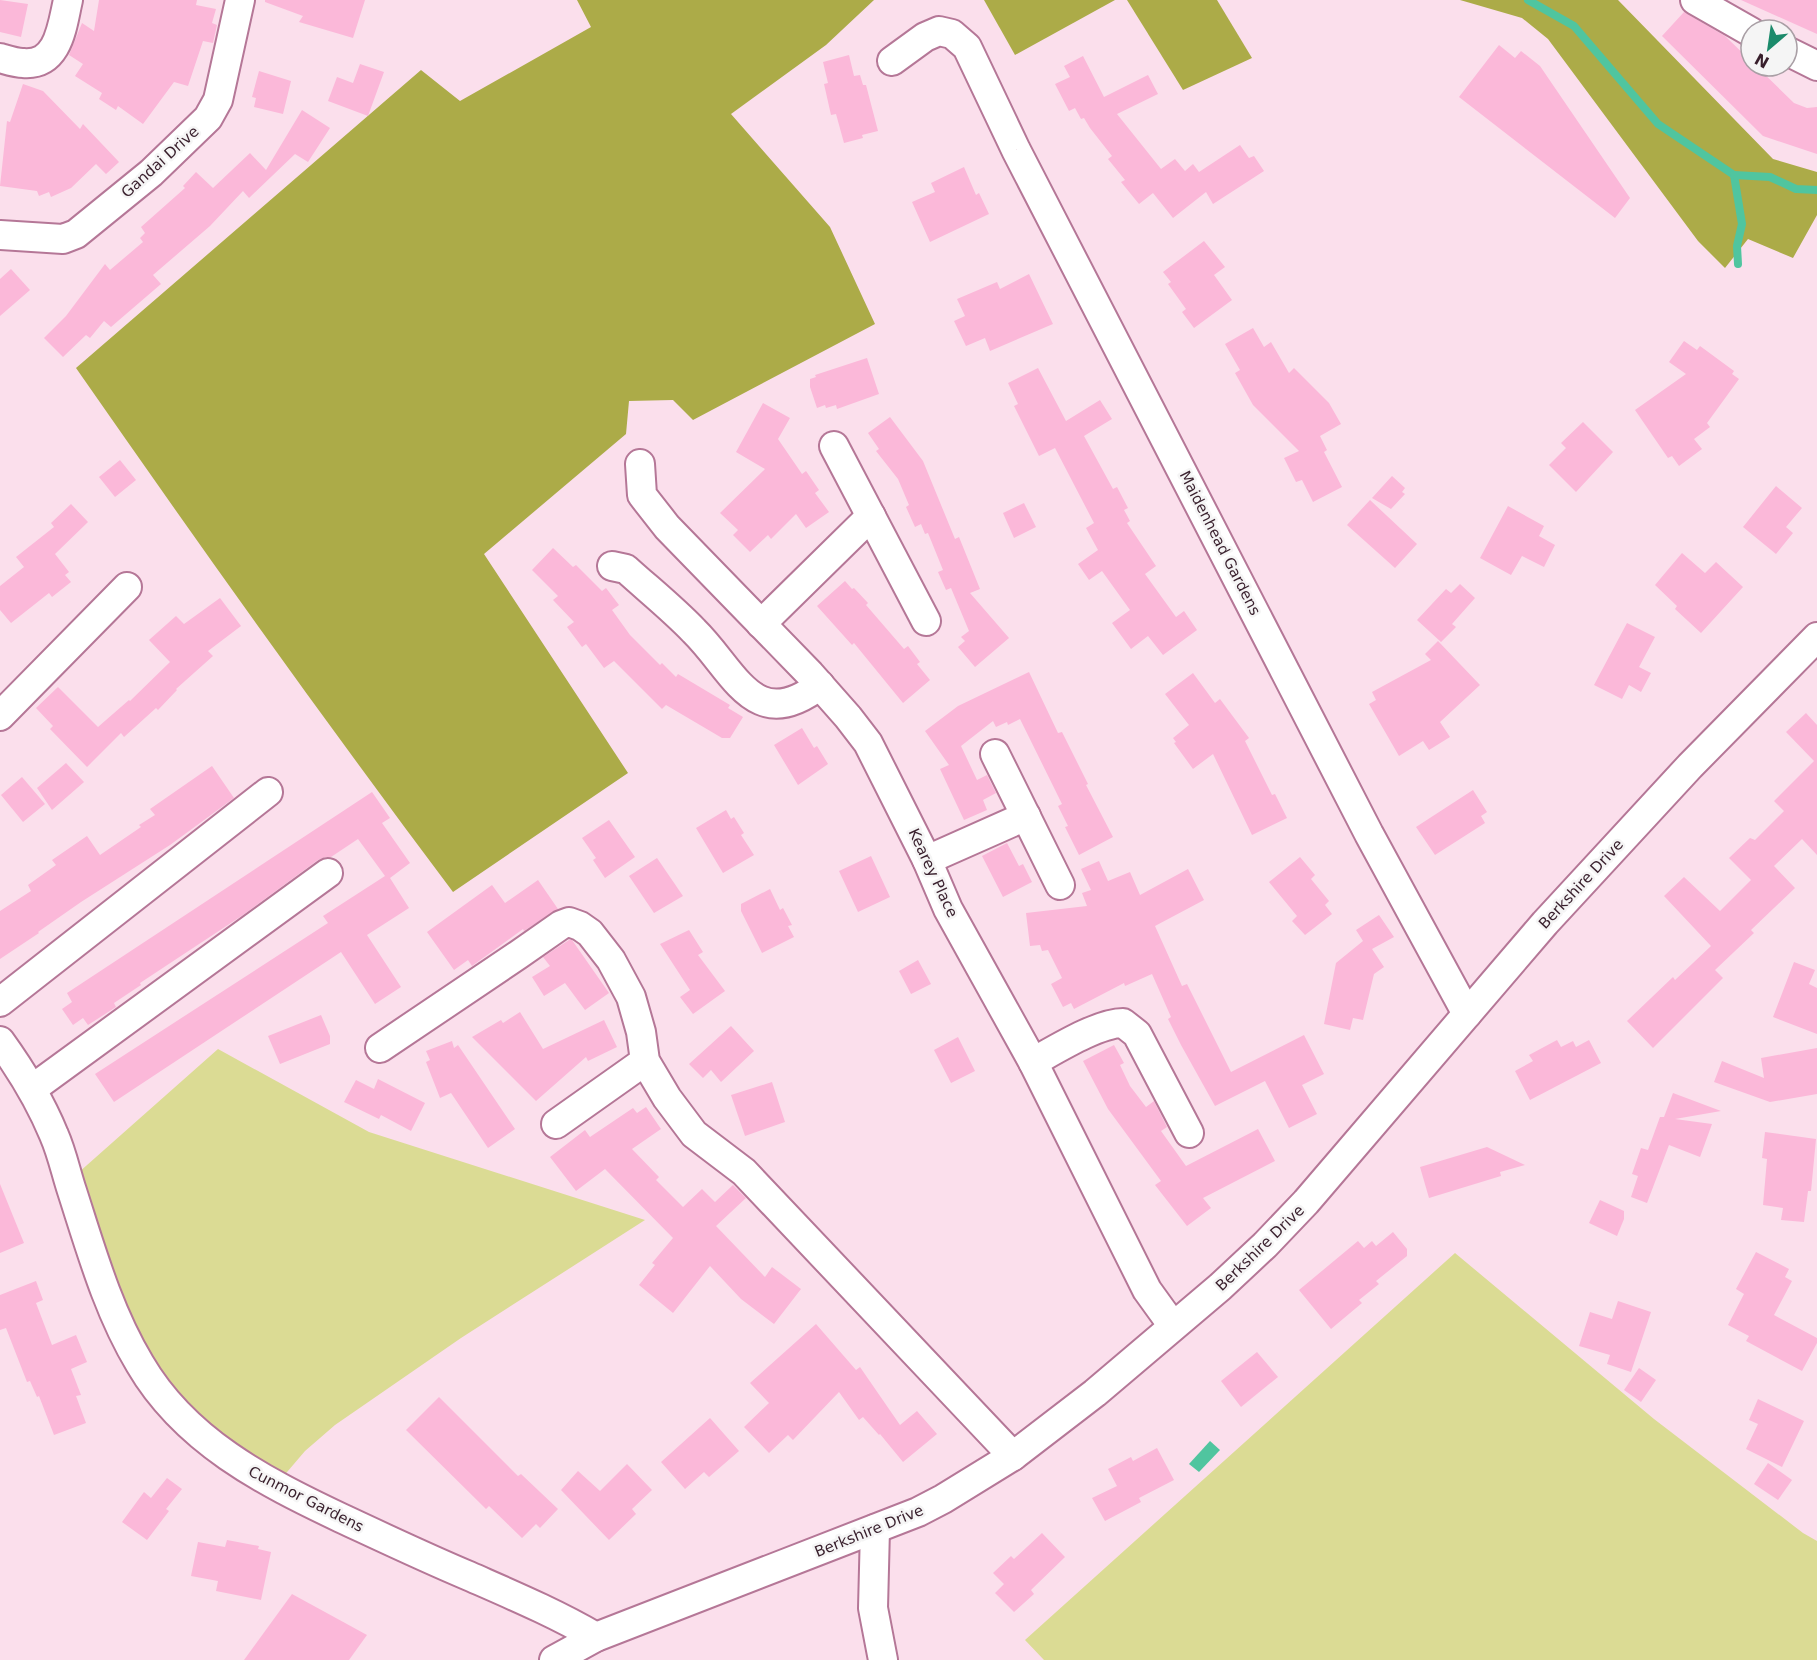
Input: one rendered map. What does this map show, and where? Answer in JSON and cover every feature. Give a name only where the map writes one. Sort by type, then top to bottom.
[{"type":"street","points":[[0,58],[22,63],[45,59],[51,54],[58,40],[68,0]]},
{"type":"street","name":"Gandai Drive","points":[[0,235],[63,239],[76,234],[151,173],[208,118],[218,100],[240,0]]},
{"type":"street","points":[[1695,0],[1739,25]]},
{"type":"street","name":"Maidenhead Gardens","points":[[892,61],[925,37],[939,31],[952,34],[967,47],[1016,150],[1369,834],[1467,1014]]},
{"type":"street","points":[[1799,57],[1817,66]]},
{"type":"street","points":[[834,446],[926,621]]},
{"type":"street","name":"Kearey Place","points":[[640,464],[642,495],[668,527],[820,685],[868,743],[927,860],[948,909],[1033,1062],[1147,1290],[1173,1326]]},
{"type":"street","points":[[761,624],[871,516]]},
{"type":"street","points":[[612,566],[626,569],[694,631],[743,688],[754,697],[764,702],[791,703],[804,698],[820,685]]},
{"type":"street","points":[[0,716],[127,587]]},
{"type":"street","name":"Berkshire Drive","points":[[554,1660],[596,1637],[918,1512],[1013,1456],[1095,1393],[1220,1287],[1306,1202],[1545,923],[1660,798],[1817,637]]},
{"type":"street","points":[[995,754],[1060,885]]},
{"type":"street","points":[[0,1002],[268,792]]},
{"type":"street","points":[[927,860],[1026,816]]},
{"type":"street","points":[[32,1089],[328,873]]},
{"type":"street","points":[[380,1048],[561,925],[569,922],[580,926],[601,945],[632,997],[641,1032],[645,1061],[667,1098],[694,1134],[744,1172],[1013,1456]]},
{"type":"street","points":[[1033,1062],[1111,1024],[1123,1023],[1137,1034],[1189,1133]]},
{"type":"street","name":"Cunmor Gardens","points":[[0,1041],[32,1089],[55,1136],[94,1259],[120,1327],[158,1392],[179,1417],[237,1464],[276,1487],[531,1603],[596,1637]]},
{"type":"street","points":[[555,1124],[645,1061]]},
{"type":"street","points":[[875,1529],[873,1608],[883,1660]]},
{"type":"shaded area","points":[[577,0],[874,0],[826,45],[731,114],[830,227],[875,324],[693,420],[673,400],[629,401],[626,434],[484,554],[628,773],[453,892],[262,632],[76,368],[421,70],[460,101],[591,27]]},
{"type":"shaded area","points":[[984,0],[1115,0],[1015,55]]},
{"type":"shaded area","points":[[1127,0],[1217,0],[1252,58],[1183,90]]},
{"type":"shaded area","points":[[1460,0],[1618,0],[1773,159],[1817,172],[1817,215],[1793,258],[1748,239],[1725,268],[1698,241],[1548,39],[1522,18]]},
{"type":"shaded area","points":[[218,1049],[369,1132],[645,1220],[461,1338],[335,1425],[305,1451],[276,1485],[157,1390],[69,1181]]},
{"type":"shaded area","points":[[1455,1253],[1654,1419],[1803,1533],[1817,1541],[1817,1660],[1044,1660],[1025,1640]]},
{"type":"shaded area","points":[[1210,1441],[1220,1450],[1199,1472],[1189,1464]]},
{"type":"building","points":[[0,0],[28,4],[21,37],[0,32]]},
{"type":"building","points":[[99,0],[197,0],[196,5],[216,9],[212,23],[217,25],[213,43],[203,41],[188,86],[174,82],[143,124],[118,106],[116,110],[99,99],[102,93],[75,76],[83,64],[69,55],[82,23],[94,31]]},
{"type":"building","points":[[265,0],[365,0],[353,38],[299,22],[303,16],[265,2]]},
{"type":"building","points":[[1741,0],[1817,0],[1817,34],[1799,26],[1799,18],[1781,18]]},
{"type":"building","points":[[1684,12],[1725,36],[1739,49],[1739,78],[1768,78],[1794,103],[1807,108],[1817,107],[1817,154],[1763,136],[1662,36]]},
{"type":"building","points":[[1499,45],[1515,58],[1521,51],[1540,66],[1630,198],[1615,218],[1459,97]]},
{"type":"building","points":[[849,55],[854,76],[860,75],[863,85],[866,85],[878,131],[844,143],[836,114],[831,115],[824,84],[828,83],[823,62]]},
{"type":"building","points":[[1083,56],[1104,97],[1148,75],[1158,94],[1117,114],[1161,169],[1175,159],[1185,171],[1193,164],[1199,172],[1240,145],[1249,158],[1254,156],[1264,171],[1213,204],[1206,192],[1173,218],[1153,193],[1139,204],[1121,182],[1125,180],[1108,159],[1112,156],[1084,118],[1081,119],[1075,108],[1069,111],[1055,84],[1070,77],[1064,66]]},
{"type":"building","points":[[360,64],[384,72],[368,116],[328,101],[337,77],[353,83]]},
{"type":"building","points":[[259,71],[291,81],[283,114],[254,107],[256,98],[252,97]]},
{"type":"building","points":[[23,84],[43,91],[80,129],[83,124],[119,162],[106,174],[96,164],[71,188],[51,197],[49,192],[39,196],[37,191],[0,186],[7,121],[10,122]]},
{"type":"building","points":[[302,110],[330,128],[308,162],[295,154],[249,198],[243,191],[210,226],[153,275],[161,284],[111,327],[104,321],[90,338],[86,335],[63,357],[44,338],[66,316],[105,264],[110,270],[143,242],[140,238],[145,233],[141,227],[185,188],[183,186],[196,172],[213,188],[250,153],[266,170]]},
{"type":"building","points":[[964,167],[976,195],[979,193],[989,214],[930,242],[912,202],[935,192],[931,183]]},
{"type":"building","points":[[1204,241],[1225,267],[1214,275],[1232,300],[1194,328],[1182,312],[1186,309],[1168,284],[1171,282],[1163,272]]},
{"type":"building","points":[[11,269],[30,290],[0,316],[0,279]]},
{"type":"building","points":[[1029,274],[1053,324],[990,351],[985,338],[966,346],[954,321],[965,316],[957,299],[997,282],[1000,289]]},
{"type":"building","points":[[1253,328],[1264,347],[1271,342],[1289,373],[1294,368],[1329,403],[1341,424],[1320,436],[1327,450],[1324,452],[1342,487],[1313,502],[1302,480],[1296,482],[1284,458],[1299,451],[1253,405],[1235,373],[1240,370],[1225,344]]},
{"type":"building","points":[[1684,341],[1697,350],[1700,346],[1734,371],[1732,374],[1739,379],[1707,423],[1710,427],[1694,439],[1702,449],[1679,466],[1672,456],[1668,458],[1635,410],[1686,374],[1669,362]]},
{"type":"building","points":[[867,358],[879,394],[837,409],[836,405],[817,408],[810,387],[810,379],[816,377],[815,375]]},
{"type":"building","points":[[1038,368],[1066,421],[1100,400],[1112,419],[1084,436],[1113,489],[1117,487],[1128,508],[1124,510],[1130,521],[1127,523],[1156,566],[1145,574],[1176,617],[1184,611],[1197,630],[1163,655],[1148,636],[1131,649],[1112,623],[1130,610],[1102,571],[1089,580],[1078,564],[1098,550],[1086,528],[1094,523],[1055,448],[1039,456],[1014,406],[1018,404],[1008,383]]},
{"type":"building","points":[[763,403],[790,418],[778,439],[802,474],[806,471],[819,490],[815,493],[829,512],[806,528],[796,514],[771,539],[768,535],[750,552],[733,535],[738,530],[720,513],[765,469],[736,452]]},
{"type":"building","points":[[890,417],[923,461],[955,539],[959,537],[980,589],[970,593],[1009,638],[975,667],[958,647],[965,641],[961,637],[969,631],[951,588],[946,590],[938,572],[943,570],[928,533],[925,534],[921,524],[915,527],[906,507],[909,505],[898,479],[876,451],[879,449],[868,433]]},
{"type":"building","points":[[1583,422],[1613,452],[1576,492],[1549,465],[1566,448],[1561,443]]},
{"type":"building","points":[[120,460],[136,480],[115,497],[99,477]]},
{"type":"building","points":[[1392,476],[1405,488],[1402,492],[1405,494],[1391,509],[1372,498]]},
{"type":"building","points":[[1776,486],[1802,508],[1786,527],[1793,533],[1776,554],[1743,527]]},
{"type":"building","points":[[1370,500],[1417,544],[1395,568],[1347,525]]},
{"type":"building","points":[[1024,503],[1036,527],[1014,538],[1003,513]]},
{"type":"building","points":[[71,504],[88,522],[55,554],[69,572],[65,575],[71,582],[52,597],[49,593],[11,623],[0,610],[0,586],[24,567],[16,557],[54,527],[51,523]]},
{"type":"building","points":[[1508,506],[1544,526],[1539,536],[1555,545],[1544,567],[1522,556],[1511,575],[1480,558]]},
{"type":"building","points":[[553,548],[573,567],[576,565],[602,591],[606,588],[619,605],[612,610],[630,635],[660,665],[662,663],[676,677],[678,674],[730,705],[728,708],[743,717],[730,738],[722,738],[666,705],[662,709],[614,661],[604,668],[586,644],[582,647],[567,627],[574,622],[553,600],[558,596],[532,570]]},
{"type":"building","points":[[1682,553],[1705,573],[1716,562],[1743,587],[1701,633],[1675,609],[1677,606],[1655,585]]},
{"type":"building","points":[[845,581],[868,603],[866,605],[904,649],[908,646],[920,662],[917,664],[930,680],[903,703],[854,643],[852,645],[817,606]]},
{"type":"building","points":[[1460,584],[1475,598],[1452,624],[1456,627],[1441,642],[1417,620],[1446,589],[1451,593]]},
{"type":"building","points":[[220,598],[241,626],[208,651],[213,656],[176,689],[158,710],[156,708],[124,737],[121,733],[87,767],[50,729],[53,726],[36,708],[58,687],[98,727],[130,701],[170,662],[149,640],[176,616],[184,624]]},
{"type":"building","points":[[1627,623],[1655,637],[1639,667],[1651,673],[1641,692],[1629,685],[1622,699],[1594,685]]},
{"type":"building","points":[[1438,641],[1480,685],[1440,722],[1450,737],[1429,750],[1423,741],[1399,756],[1369,704],[1376,700],[1372,692],[1431,660],[1425,654]]},
{"type":"building","points":[[1029,672],[1058,733],[1062,732],[1113,837],[1079,855],[1065,827],[1068,826],[1058,806],[1062,804],[1020,719],[1008,725],[1007,722],[996,727],[993,721],[961,746],[977,780],[987,775],[996,793],[983,800],[987,810],[964,820],[940,769],[949,765],[925,731],[958,706]]},
{"type":"building","points":[[1193,673],[1215,703],[1220,699],[1249,738],[1245,741],[1272,795],[1275,794],[1287,818],[1252,835],[1213,754],[1193,769],[1174,743],[1176,742],[1173,738],[1189,725],[1165,694]]},
{"type":"building","points":[[1806,713],[1817,725],[1817,855],[1802,839],[1774,866],[1795,888],[1751,930],[1754,933],[1715,970],[1723,978],[1653,1048],[1627,1021],[1673,977],[1675,980],[1711,946],[1664,896],[1684,877],[1720,911],[1751,880],[1729,858],[1750,838],[1755,840],[1784,811],[1774,801],[1814,761],[1786,732]]},
{"type":"building","points":[[802,728],[814,748],[817,746],[828,764],[798,785],[774,745]]},
{"type":"building","points":[[66,763],[84,782],[52,810],[37,788]]},
{"type":"building","points":[[212,766],[234,798],[170,845],[81,902],[0,959],[0,911],[31,891],[28,885],[56,865],[52,860],[87,836],[100,855],[155,815],[150,809]]},
{"type":"building","points":[[22,777],[45,804],[23,822],[1,795]]},
{"type":"building","points":[[1473,790],[1487,812],[1481,816],[1485,823],[1435,855],[1416,827]]},
{"type":"building","points":[[372,792],[390,818],[382,823],[410,863],[390,878],[409,908],[367,935],[401,987],[375,1004],[341,952],[114,1102],[95,1074],[328,923],[323,916],[385,876],[358,839],[331,857],[318,860],[243,915],[140,983],[141,985],[114,1003],[116,1007],[88,1025],[83,1018],[73,1025],[62,1009],[72,1002],[67,993]]},
{"type":"building","points":[[726,810],[731,819],[734,817],[744,833],[741,835],[754,855],[723,873],[696,828]]},
{"type":"building","points":[[609,820],[635,857],[605,878],[593,860],[596,858],[582,838]]},
{"type":"building","points":[[1007,843],[1019,866],[1023,864],[1032,882],[1003,897],[982,856]]},
{"type":"building","points":[[871,856],[890,897],[858,912],[839,871]]},
{"type":"building","points":[[1300,857],[1315,875],[1311,879],[1329,901],[1325,905],[1332,914],[1305,935],[1292,921],[1297,916],[1269,882]]},
{"type":"building","points":[[657,858],[683,896],[654,913],[629,876]]},
{"type":"building","points":[[1099,861],[1108,881],[1130,872],[1140,895],[1188,869],[1204,900],[1155,926],[1182,986],[1187,984],[1231,1072],[1304,1035],[1324,1074],[1302,1085],[1317,1114],[1289,1128],[1265,1081],[1215,1106],[1168,1019],[1171,1017],[1152,974],[1125,986],[1124,983],[1074,1009],[1071,1003],[1063,1007],[1051,984],[1062,978],[1048,950],[1042,951],[1040,945],[1030,946],[1026,913],[1087,906],[1082,893],[1091,890],[1081,869]]},
{"type":"building","points":[[538,880],[558,909],[524,931],[523,929],[472,966],[468,960],[454,970],[427,932],[492,885],[505,903]]},
{"type":"building","points":[[770,889],[780,910],[783,908],[792,925],[788,926],[794,937],[762,953],[741,911],[741,904]]},
{"type":"building","points":[[1379,915],[1394,937],[1372,949],[1384,967],[1374,974],[1363,1020],[1353,1018],[1350,1030],[1324,1024],[1336,963],[1363,941],[1356,930]]},
{"type":"building","points":[[689,930],[703,952],[698,955],[725,991],[693,1014],[680,997],[690,990],[660,944]]},
{"type":"building","points":[[572,940],[609,993],[585,1010],[565,983],[544,996],[532,977],[550,966],[543,957]]},
{"type":"building","points":[[918,960],[931,984],[911,994],[899,971]]},
{"type":"building","points":[[1794,962],[1815,970],[1809,984],[1817,988],[1817,1034],[1773,1017]]},
{"type":"building","points":[[520,1012],[543,1049],[604,1020],[617,1047],[588,1061],[586,1057],[536,1101],[472,1037],[501,1020],[503,1023]]},
{"type":"building","points":[[321,1015],[330,1036],[330,1044],[280,1064],[268,1036]]},
{"type":"building","points":[[731,1026],[754,1051],[721,1082],[711,1070],[703,1078],[689,1064]]},
{"type":"building","points":[[958,1037],[975,1071],[951,1083],[934,1050]]},
{"type":"building","points":[[1557,1040],[1561,1047],[1573,1041],[1576,1047],[1589,1040],[1601,1063],[1530,1100],[1515,1071],[1533,1061],[1529,1055]]},
{"type":"building","points":[[452,1041],[454,1048],[458,1045],[515,1129],[488,1148],[451,1093],[440,1098],[426,1062],[430,1060],[426,1051]]},
{"type":"building","points":[[1114,1045],[1124,1063],[1120,1065],[1130,1086],[1146,1107],[1154,1101],[1167,1127],[1161,1131],[1186,1166],[1258,1129],[1275,1161],[1203,1198],[1211,1208],[1187,1226],[1155,1185],[1161,1181],[1108,1109],[1083,1061]]},
{"type":"building","points":[[1817,1048],[1817,1094],[1770,1102],[1714,1082],[1722,1061],[1764,1078],[1761,1058]]},
{"type":"building","points":[[378,1079],[425,1103],[411,1131],[381,1115],[379,1119],[344,1102],[356,1080],[374,1089]]},
{"type":"building","points":[[772,1082],[785,1122],[745,1136],[731,1095]]},
{"type":"building","points":[[1673,1093],[1721,1111],[1675,1119],[1712,1124],[1700,1157],[1669,1145],[1647,1203],[1631,1197],[1638,1176],[1632,1174],[1641,1148],[1648,1150],[1660,1117],[1664,1117]]},
{"type":"building","points":[[646,1107],[661,1129],[632,1149],[659,1177],[656,1180],[683,1207],[702,1189],[715,1202],[733,1185],[746,1198],[716,1226],[765,1277],[772,1267],[801,1289],[774,1324],[741,1299],[710,1266],[673,1313],[639,1285],[655,1265],[652,1263],[673,1238],[605,1169],[576,1191],[550,1157],[585,1130],[590,1137],[633,1108],[637,1113]]},
{"type":"building","points":[[1765,1132],[1816,1139],[1811,1191],[1808,1191],[1804,1222],[1781,1220],[1783,1208],[1763,1205],[1767,1159],[1762,1158]]},
{"type":"building","points":[[1487,1147],[1525,1165],[1500,1172],[1501,1176],[1429,1198],[1420,1167]]},
{"type":"building","points":[[0,1184],[24,1243],[0,1253]]},
{"type":"building","points":[[1600,1200],[1624,1211],[1624,1219],[1617,1236],[1589,1223]]},
{"type":"building","points":[[1393,1232],[1407,1249],[1407,1256],[1376,1281],[1379,1284],[1359,1300],[1362,1303],[1331,1329],[1299,1290],[1358,1241],[1364,1248],[1372,1241],[1376,1246]]},
{"type":"building","points":[[1756,1252],[1789,1269],[1785,1277],[1792,1281],[1774,1315],[1817,1338],[1817,1343],[1802,1371],[1746,1341],[1749,1336],[1728,1325],[1744,1294],[1736,1289]]},
{"type":"building","points":[[36,1281],[43,1300],[36,1303],[52,1345],[76,1335],[87,1362],[71,1369],[81,1395],[76,1396],[86,1423],[54,1435],[39,1396],[37,1397],[30,1381],[27,1382],[6,1328],[0,1330],[0,1295]]},
{"type":"building","points":[[1618,1301],[1651,1312],[1631,1372],[1607,1364],[1610,1355],[1579,1346],[1590,1312],[1612,1319]]},
{"type":"building","points":[[816,1324],[856,1370],[860,1367],[900,1425],[917,1411],[937,1434],[903,1462],[863,1417],[859,1420],[839,1392],[793,1440],[788,1435],[769,1453],[744,1427],[769,1403],[750,1383]]},
{"type":"building","points":[[1257,1352],[1278,1377],[1241,1407],[1221,1381]]},
{"type":"building","points":[[1639,1368],[1656,1380],[1641,1402],[1624,1390]]},
{"type":"building","points":[[439,1397],[518,1476],[521,1474],[558,1509],[540,1528],[536,1524],[522,1538],[489,1506],[486,1509],[406,1430]]},
{"type":"building","points":[[1758,1399],[1804,1421],[1782,1467],[1746,1449],[1758,1424],[1749,1420]]},
{"type":"building","points":[[710,1418],[739,1451],[709,1477],[704,1472],[685,1489],[661,1462]]},
{"type":"building","points":[[1157,1448],[1174,1480],[1139,1498],[1141,1502],[1105,1521],[1092,1498],[1117,1486],[1108,1469],[1131,1457],[1133,1461]]},
{"type":"building","points":[[1768,1463],[1792,1480],[1778,1500],[1754,1484]]},
{"type":"building","points":[[627,1464],[652,1490],[632,1509],[636,1514],[609,1540],[561,1490],[578,1471],[600,1491]]},
{"type":"building","points":[[167,1478],[182,1489],[166,1509],[169,1511],[147,1540],[122,1522],[144,1492],[151,1498]]},
{"type":"building","points":[[1042,1533],[1065,1557],[1031,1590],[1034,1594],[1014,1612],[995,1593],[1004,1584],[993,1573],[1011,1556],[1014,1559]]},
{"type":"building","points":[[227,1540],[259,1546],[258,1549],[271,1552],[261,1600],[216,1591],[218,1581],[191,1576],[198,1542],[225,1547]]},
{"type":"building","points":[[292,1594],[367,1635],[349,1660],[244,1660]]},
{"type":"waterway","points":[[1528,0],[1574,26],[1658,124],[1734,175],[1742,224],[1737,246],[1738,264]]},
{"type":"waterway","points":[[1734,175],[1770,177],[1796,189],[1817,190]]}]
